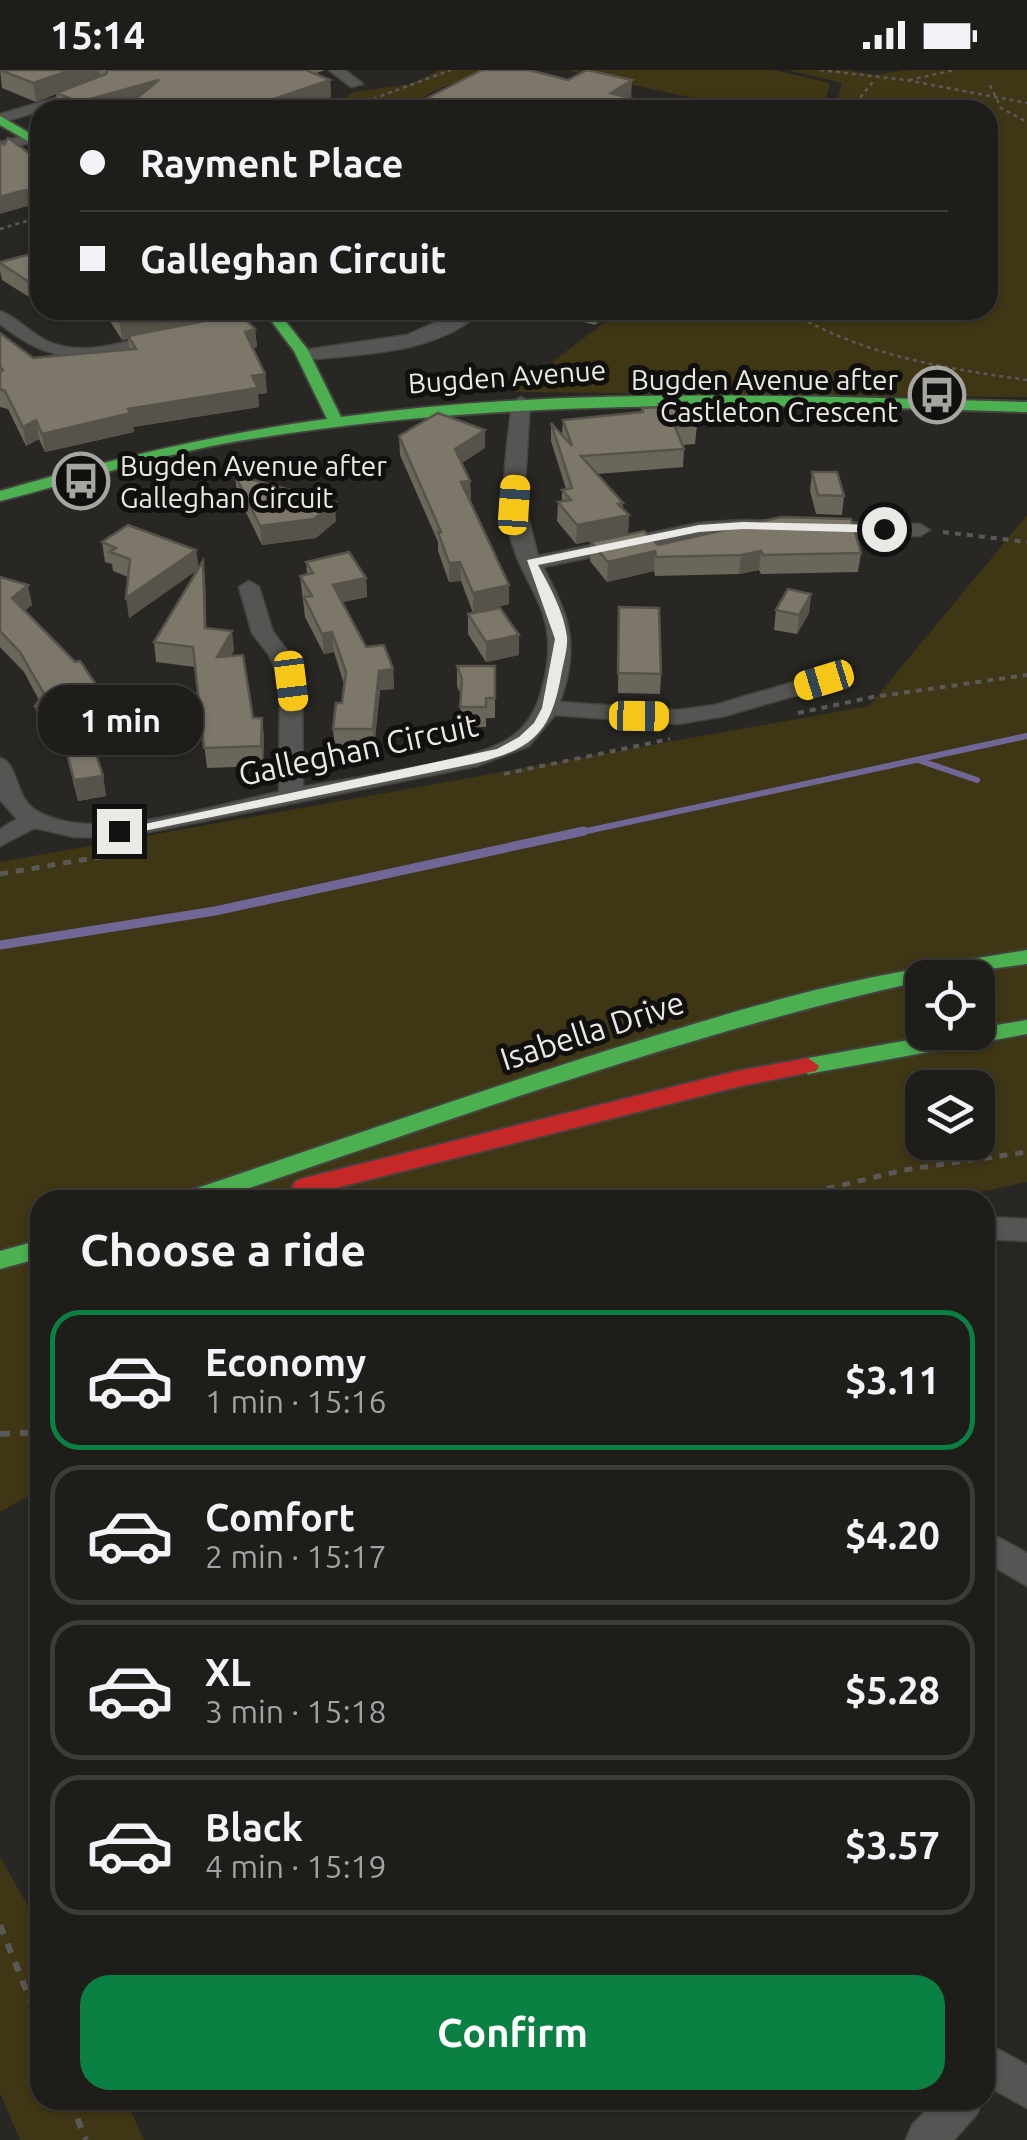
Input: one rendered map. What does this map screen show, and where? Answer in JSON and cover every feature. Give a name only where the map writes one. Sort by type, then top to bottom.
[{"type":"street","points":[[336,70],[356,84]]},
{"type":"street","points":[[68,100],[102,86]]},
{"type":"street","points":[[0,120],[30,111]]},
{"type":"street","points":[[0,120],[30,138]]},
{"type":"street","points":[[0,147],[30,142]]},
{"type":"street","points":[[0,316],[40,345],[78,353],[114,349],[235,320]]},
{"type":"street","points":[[279,320],[304,355],[335,420]]},
{"type":"street","points":[[304,355],[414,341],[444,331],[460,320]]},
{"type":"street","name":"Bugden Avenue","points":[[0,496],[138,457],[335,420],[521,402],[704,398],[1027,408]]},
{"type":"street","points":[[521,402],[514,505],[519,534],[550,599],[561,639],[549,708],[678,717],[717,712],[824,680]]},
{"type":"street","points":[[531,563],[699,528],[920,530]]},
{"type":"street","points":[[249,588],[263,633],[280,654],[291,681],[291,797]]},
{"type":"street","name":"Galleghan Circuit","points":[[35,818],[82,831],[119,831],[502,752],[540,725],[549,708]]},
{"type":"street","points":[[0,765],[8,794],[35,818],[0,840]]},
{"type":"street","name":"Isabella Drive","points":[[217,1190],[556,1075],[775,1008],[928,973],[1027,957]]},
{"type":"street","points":[[290,1190],[737,1080],[1027,1026]]},
{"type":"street","points":[[995,1228],[1027,1230]]},
{"type":"street","points":[[0,1260],[30,1252]]},
{"type":"street","points":[[995,1550],[1027,1571]]},
{"type":"street","points":[[926,2140],[954,2110]]},
{"type":"path","points":[[379,100],[452,70]]},
{"type":"path","points":[[820,70],[906,80],[1027,103]]},
{"type":"path","points":[[906,80],[956,70]]},
{"type":"path","points":[[858,100],[875,79]]},
{"type":"path","points":[[990,86],[998,100]]},
{"type":"path","points":[[998,101],[1001,108],[1027,122]]},
{"type":"path","points":[[0,229],[30,221]]},
{"type":"path","points":[[804,320],[862,346],[940,367],[1027,380]]},
{"type":"path","points":[[920,530],[1027,542]]},
{"type":"path","points":[[796,713],[873,697],[1027,675]]},
{"type":"path","points":[[489,777],[681,737]]},
{"type":"path","points":[[0,874],[134,851]]},
{"type":"path","points":[[821,1190],[904,1170],[1027,1152]]},
{"type":"path","points":[[0,1434],[30,1432]]},
{"type":"path","points":[[0,1925],[30,2000]]},
{"type":"path","points":[[74,2110],[86,2140]]},
{"type":"shaded area","points":[[440,70],[497,70],[439,89],[421,100],[342,100],[353,92],[410,84]]},
{"type":"shaded area","points":[[566,70],[774,70],[830,83],[826,100],[702,100]]},
{"type":"shaded area","points":[[787,70],[849,70],[874,75],[908,70],[1027,70],[1027,397],[512,392],[608,320],[998,320],[998,100],[838,100],[842,83]]},
{"type":"shaded area","points":[[1027,515],[1027,1182],[989,1190],[30,1190],[30,1495],[0,1512],[0,862],[869,706]]},
{"type":"shaded area","points":[[0,1857],[30,1910],[30,2110],[130,2110],[144,2140],[20,2140],[0,2093]]},
{"type":"building","points":[[0,70],[71,70],[33,83]]},
{"type":"building","points":[[107,70],[306,70],[330,80],[271,100],[134,100],[159,80],[86,100],[56,93],[106,74]]},
{"type":"building","points":[[482,70],[529,70],[568,80],[587,70],[632,80],[611,93],[637,100],[424,100]]},
{"type":"building","points":[[8,138],[30,154],[30,190],[0,197],[0,142],[4,145]]},
{"type":"building","points":[[30,254],[30,282],[0,263]]},
{"type":"building","points":[[209,320],[246,320],[255,329],[245,332],[265,374],[252,376],[258,388],[128,409],[131,413],[42,434],[36,420],[23,427],[5,391],[0,389],[0,333],[33,358],[136,349],[128,336]]},
{"type":"building","points":[[687,402],[697,425],[675,427],[684,449],[581,456],[629,515],[577,525],[558,502],[571,500],[562,490],[572,488],[551,423],[572,446],[563,420],[643,412],[642,408],[661,407],[659,404]]},
{"type":"building","points":[[438,413],[485,430],[455,449],[470,481],[461,482],[509,585],[473,593],[460,562],[449,563],[441,532],[399,436]]},
{"type":"building","points":[[812,472],[837,472],[844,496],[818,495]]},
{"type":"building","points":[[235,475],[335,502],[314,519],[260,526]]},
{"type":"building","points":[[781,517],[851,519],[861,553],[763,555],[761,551],[656,557],[655,551],[608,562],[591,542],[644,531],[658,545]]},
{"type":"building","points":[[128,525],[196,550],[126,598],[130,559],[110,552],[116,548],[102,542]]},
{"type":"building","points":[[349,552],[366,578],[333,585],[366,647],[384,645],[393,669],[379,671],[373,729],[333,729],[346,672],[332,632],[322,634],[304,597],[312,596],[300,576],[313,573],[306,562]]},
{"type":"building","points":[[203,561],[205,628],[232,631],[217,657],[243,655],[253,718],[262,718],[261,746],[204,748],[193,647],[154,642]]},
{"type":"building","points":[[0,577],[28,585],[12,598],[75,662],[80,661],[99,689],[114,691],[110,696],[120,697],[80,756],[96,754],[103,776],[74,780],[60,725],[49,723],[58,710],[35,706],[44,694],[20,652],[0,631]]},
{"type":"building","points":[[788,589],[811,594],[799,615],[776,610]]},
{"type":"building","points":[[619,607],[659,608],[661,674],[618,673]]},
{"type":"building","points":[[500,608],[519,635],[486,642],[468,614]]},
{"type":"building","points":[[457,666],[495,666],[495,698],[486,698],[486,707],[460,707],[462,679]]},
{"type":"waterway","points":[[573,834],[1027,736]]},
{"type":"waterway","points":[[918,760],[977,780]]},
{"type":"waterway","points":[[0,945],[215,911],[584,831]]},
{"type":"traffic: fast","points":[[0,120],[30,138]]},
{"type":"traffic: fast","points":[[278,320],[301,350],[335,420]]},
{"type":"traffic: fast","points":[[0,496],[224,439],[449,411],[738,401],[1027,407]]},
{"type":"traffic: fast","points":[[217,1190],[650,1045],[792,1003],[928,973],[1027,957]]},
{"type":"traffic: fast","points":[[808,1066],[1027,1027]]},
{"type":"traffic: fast","points":[[0,1260],[30,1252]]},
{"type":"traffic: jam","points":[[304,1187],[737,1079],[808,1066]]},
{"type":"place","name":"Bugden Avenue after Castleton Crescent","points":[[937,395]]},
{"type":"place","name":"Bugden Avenue after Galleghan Circuit","points":[[81,481]]},
{"type":"route","points":[[119,831],[477,759],[524,740],[540,725],[549,708],[561,639],[550,599],[531,563],[699,528],[884,529]]}]
